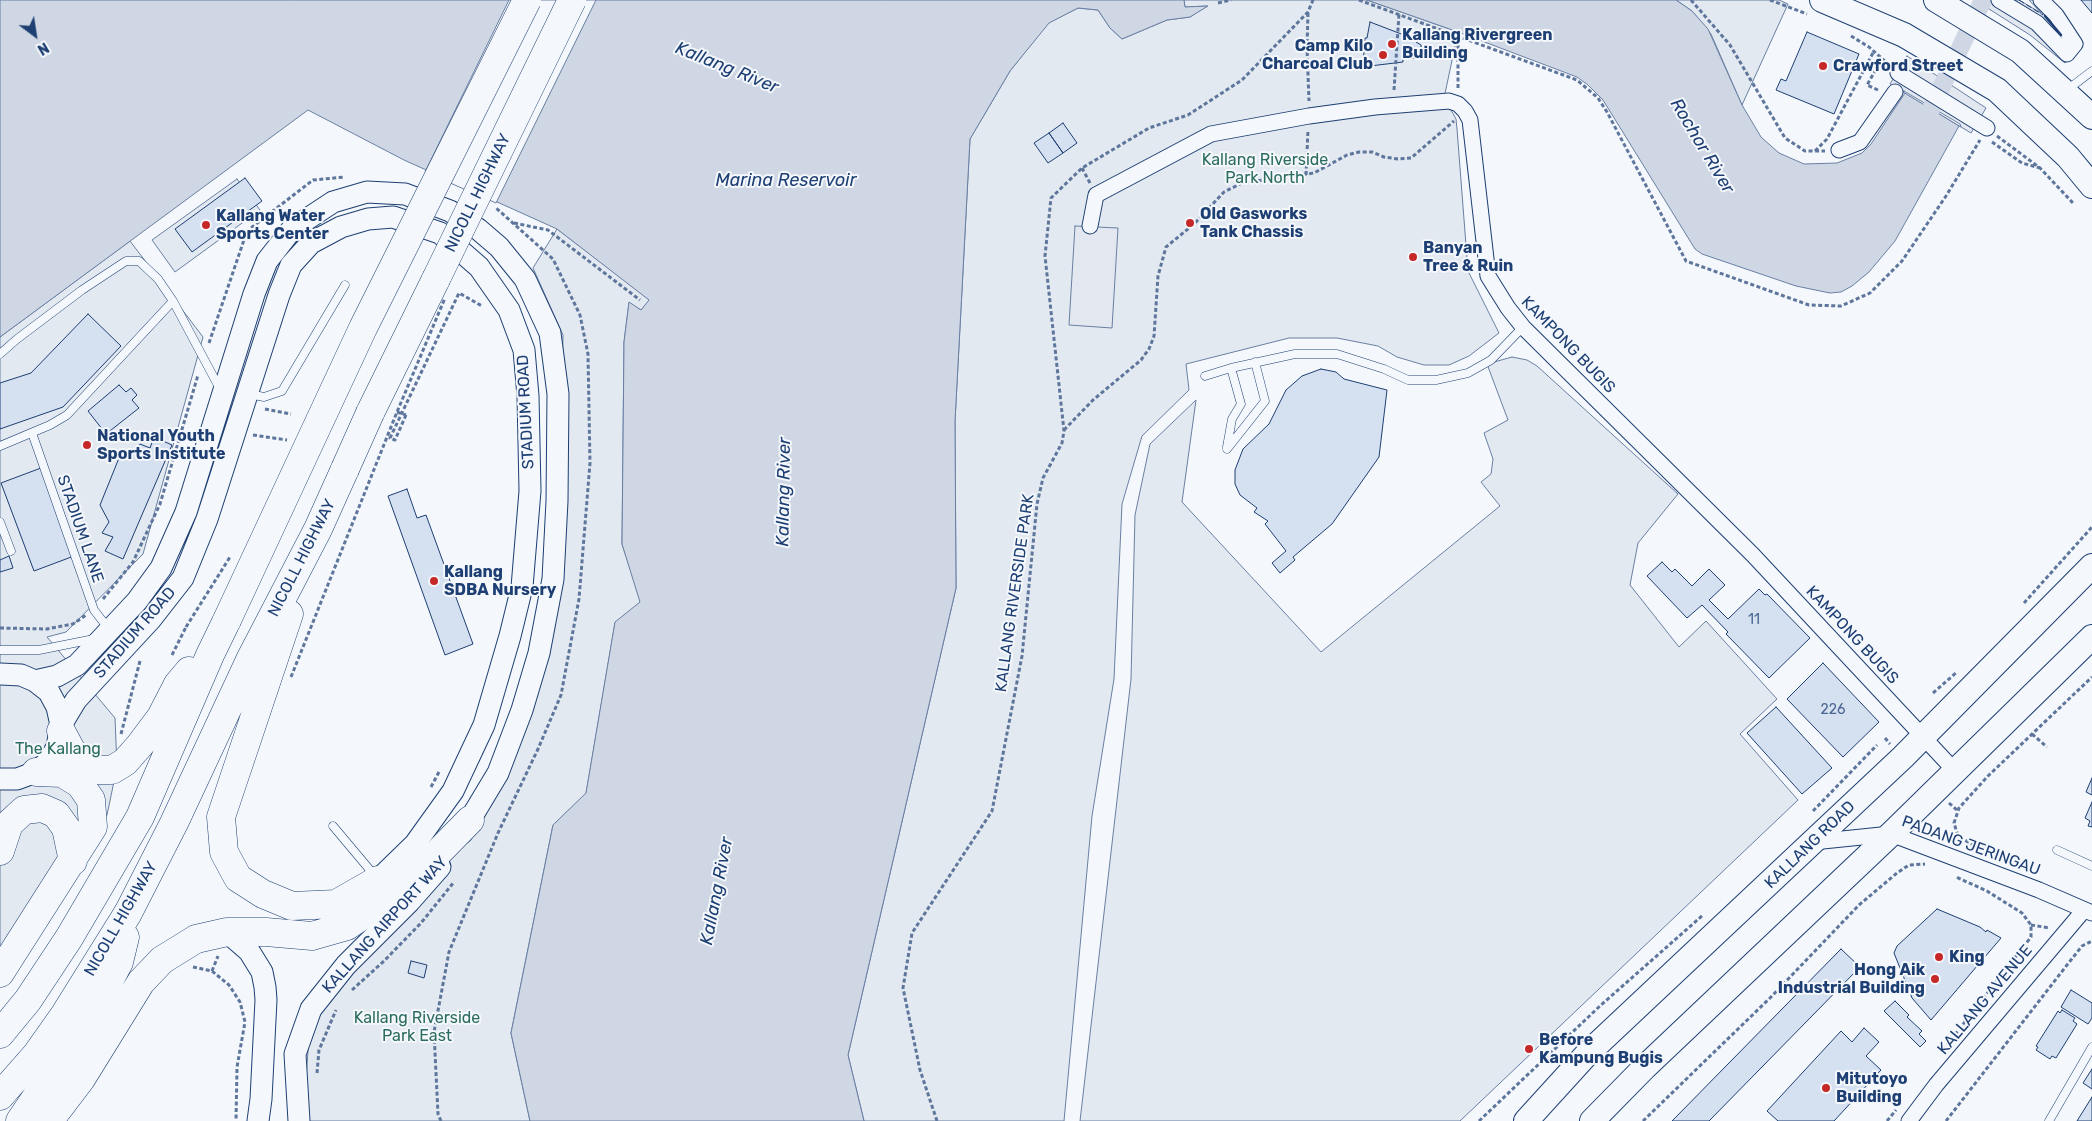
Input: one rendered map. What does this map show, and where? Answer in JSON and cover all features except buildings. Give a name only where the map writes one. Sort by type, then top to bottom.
[{"type":"highway","points":[[0,1034],[28,1000],[69,938],[140,817],[210,655],[363,328],[527,0]]},
{"type":"highway","name":"NICOLL HIGHWAY","points":[[0,1096],[36,1055],[65,1014],[128,913],[174,823],[275,671],[318,529],[370,413],[572,0]]},
{"type":"highway","points":[[61,728],[76,760],[93,770],[112,770],[125,762],[140,745],[161,717],[178,684],[194,665],[210,655]]},
{"type":"highway","points":[[275,671],[221,817],[224,852],[238,878],[263,894],[292,906],[336,904],[378,880]]},
{"type":"highway","points":[[0,973],[73,861],[93,826],[91,800],[80,784],[62,773],[36,772]]},
{"type":"highway","points":[[0,851],[9,824],[24,810],[42,808],[56,814],[66,828],[73,861]]},
{"type":"highway","points":[[49,1121],[81,1079],[141,982],[162,960],[196,939],[228,932],[266,932],[312,936],[347,926],[384,901],[419,872],[470,820]]},
{"type":"highway","points":[[20,1121],[87,1023],[120,962],[128,913]]},
{"type":"main road","points":[[1853,0],[1910,38],[1997,90],[2068,157],[2092,186]]},
{"type":"main road","points":[[1939,1],[2020,51],[2092,117]]},
{"type":"main road","points":[[1817,8],[1910,38]]},
{"type":"main road","name":"KALLANG ROAD","points":[[1526,1121],[1587,1054],[1922,737],[2092,566]]},
{"type":"main road","points":[[1592,1121],[1645,1067],[1891,834],[2092,637]]},
{"type":"street","points":[[2000,0],[2037,23],[2066,54],[2075,44],[2056,15],[2040,0]]},
{"type":"street","points":[[1898,73],[1987,135]]},
{"type":"street","points":[[1838,150],[1860,142],[1888,89]]},
{"type":"street","points":[[1090,226],[1096,195],[1203,137],[1309,116],[1394,106],[1449,101],[1461,108]]},
{"type":"street","name":"KAMPONG BUGIS","points":[[1461,108],[1470,120],[1488,276],[1508,308],[1523,327],[1754,555],[1955,771]]},
{"type":"street","name":"STADIUM ROAD","points":[[35,681],[57,676],[77,665],[136,601],[161,568],[186,512],[254,294],[267,261],[292,229],[333,202],[367,192],[405,194],[450,211],[478,229],[499,247],[524,278],[550,333],[558,394],[557,501],[552,580],[539,653],[519,719],[498,773],[470,820]]},
{"type":"street","name":"STADIUM ROAD","points":[[36,772],[49,761],[57,747],[61,728],[76,700],[151,619],[183,578],[207,519],[279,295],[291,265],[311,243],[341,227],[368,219],[394,217],[440,233],[479,267],[508,310],[524,350],[528,396],[530,491],[522,587],[498,681],[484,725],[454,791],[415,844],[378,880]]},
{"type":"street","points":[[0,674],[21,675],[35,681],[49,692],[58,707],[61,728]]},
{"type":"street","points":[[0,779],[18,779],[36,772]]},
{"type":"street","name":"KALLANG AIRPORT WAY","points":[[299,1121],[295,1054],[310,1009],[346,964],[410,901],[444,862],[470,820]]},
{"type":"street","name":"PADANG JERINGAU","points":[[1813,842],[1891,834],[2039,890],[2088,912]]},
{"type":"street","name":"KALLANG AVENUE","points":[[1909,1121],[1936,1085],[2088,912]]},
{"type":"street","points":[[228,932],[249,951],[262,972],[265,986],[261,1099],[258,1121]]},
{"type":"street","points":[[261,1099],[268,1068],[273,1058],[280,1053],[295,1054]]},
{"type":"lane","points":[[2065,91],[2092,72]]},
{"type":"lane","points":[[0,354],[82,290],[126,261],[139,261],[147,267],[173,301],[224,395]]},
{"type":"lane","points":[[247,394],[264,397],[282,391],[345,285]]},
{"type":"lane","points":[[0,446],[50,425],[67,415],[173,301]]},
{"type":"lane","points":[[1205,376],[1230,368],[1295,354],[1337,354],[1384,369],[1408,380],[1436,380],[1468,374],[1491,360],[1523,327]]},
{"type":"lane","points":[[1230,368],[1241,404],[1232,419],[1227,449],[1250,423],[1265,401],[1255,362]]},
{"type":"lane","name":"STADIUM LANE","points":[[32,433],[94,610],[107,633]]},
{"type":"lane","points":[[0,522],[12,551]]},
{"type":"lane","points":[[0,650],[39,650],[107,633]]},
{"type":"lane","points":[[333,826],[378,880]]},
{"type":"lane","points":[[2057,850],[2092,866]]},
{"type":"lane","points":[[2049,1121],[2092,1047]]},
{"type":"path","points":[[1218,3],[1231,0]]},
{"type":"path","name":"KALLANG RIVERSIDE PARK","points":[[937,1121],[920,1070],[903,988],[912,933],[992,811],[1022,656],[1037,504],[1043,478],[1062,443],[1064,430],[1044,256],[1052,198],[1082,168],[1149,128],[1188,115],[1242,80],[1308,12],[1313,0]]},
{"type":"path","points":[[1359,0],[1577,80],[1586,86],[1598,98],[1607,112],[1686,261],[1809,305],[1841,306],[1870,293],[1902,261],[1987,135]]},
{"type":"path","points":[[1691,0],[1730,45],[1785,138],[1805,151],[1838,150]]},
{"type":"path","points":[[1770,0],[1817,8]]},
{"type":"path","points":[[1306,175],[1309,116],[1308,12]]},
{"type":"path","points":[[1394,106],[1399,14]]},
{"type":"path","points":[[1845,32],[1874,51],[1898,73]]},
{"type":"path","points":[[1064,430],[1093,400],[1141,360],[1148,349],[1154,336],[1158,276],[1166,247],[1194,224],[1224,192],[1233,186],[1242,183],[1314,173],[1347,155],[1360,152],[1372,152],[1384,158],[1411,158],[1461,108],[1458,35]]},
{"type":"path","points":[[1815,151],[1826,139],[1874,51]]},
{"type":"path","points":[[1882,59],[1867,85],[1879,91],[1888,89]]},
{"type":"path","points":[[1875,97],[1879,91]]},
{"type":"path","points":[[1987,135],[2040,168],[2073,203]]},
{"type":"path","points":[[1987,135],[2022,163],[2040,168]]},
{"type":"path","points":[[513,223],[548,230],[640,300]]},
{"type":"path","points":[[397,412],[406,416],[395,440],[390,438],[459,293],[487,308]]},
{"type":"path","points":[[275,671],[397,412],[447,294]]},
{"type":"path","points":[[271,410],[291,414]]},
{"type":"path","points":[[253,435],[288,440]]},
{"type":"path","points":[[2023,605],[2092,527]]},
{"type":"path","points":[[1933,693],[1961,667]]},
{"type":"path","points":[[1983,851],[1958,836],[1954,823],[1959,808],[1988,776],[2092,677]]},
{"type":"path","points":[[2032,734],[2047,748]]},
{"type":"path","points":[[1810,814],[1877,745]]},
{"type":"path","points":[[429,791],[442,766]]},
{"type":"path","points":[[1643,1121],[1770,998],[1859,905],[1909,865],[1926,864]]},
{"type":"path","points":[[1942,1051],[2031,937],[2031,925],[2022,913],[1988,891],[1950,875]]},
{"type":"path","points":[[1479,1121],[1601,1005],[1704,914]]},
{"type":"path","points":[[1946,1121],[2082,946],[2092,941]]},
{"type":"path","points":[[191,966],[212,971],[229,985],[240,1002],[245,1022],[237,1067],[236,1121]]},
{"type":"path","points":[[1887,1121],[1899,1105]]},
{"type":"green space","name":"Kallang Riverside Park North","points":[[1184,0],[1367,0],[1458,32],[1443,103],[1451,110],[1456,119],[1468,271],[1499,333],[1469,356],[1449,365],[1424,365],[1397,357],[1378,346],[1337,338],[1289,338],[1186,364],[1189,390],[1142,436],[1122,504],[1114,679],[1092,816],[1064,1121],[864,1121],[848,1055],[956,588],[955,421],[970,139],[1010,71],[1048,23],[1078,8],[1098,10],[1110,28],[1122,39],[1167,20],[1190,17],[1207,6],[1185,7]]},
{"type":"green space","points":[[1676,0],[1779,0],[1788,4],[1742,105],[1711,34],[1692,11]]},
{"type":"green space","name":"Kallang Water Sports Center","points":[[237,179],[260,210],[175,272],[152,240]]},
{"type":"green space","name":"Kallang Riverside Park East","points":[[557,229],[650,300],[641,310],[629,303],[624,342],[622,544],[641,602],[615,623],[586,794],[553,825],[511,1033],[530,1121],[303,1121],[311,1009],[498,773],[539,653],[561,417],[563,335],[533,268]]},
{"type":"green space","name":"National Youth Sports Institute","points":[[130,241],[203,337],[143,554],[66,632],[47,637],[115,718],[117,767],[107,815],[0,967],[0,337]]},
{"type":"green space","points":[[1512,357],[1527,360],[1537,366],[1678,494],[1638,543],[1630,585],[1679,647],[1706,621],[1777,699],[1740,734],[1798,800],[1460,1121],[1080,1121],[1131,679],[1135,515],[1150,444],[1196,400],[1182,502],[1321,652],[1500,506],[1481,482],[1491,474],[1493,459],[1484,433],[1508,420],[1487,364]]},
{"type":"shaded area","points":[[1975,0],[2019,0],[2041,13],[2029,0],[2048,0],[2075,52],[2065,63],[2030,35]]},
{"type":"shaded area","points":[[1907,56],[1986,108],[1971,133],[1890,84]]},
{"type":"shaded area","points":[[1075,226],[1118,228],[1112,328],[1069,325]]},
{"type":"water","name":"Marina Reservoir","points":[[0,0],[1184,0],[1185,7],[1208,6],[1190,17],[1167,20],[1122,39],[1110,28],[1098,10],[1078,8],[1049,23],[1010,71],[970,139],[955,421],[956,588],[848,1055],[864,1121],[530,1121],[511,1033],[553,825],[586,793],[615,622],[640,602],[622,544],[624,342],[629,302],[641,310],[649,300],[557,229],[404,160],[308,110],[0,337]]},
{"type":"water","points":[[1367,0],[1676,0],[1692,11],[1708,29],[1742,105],[1761,137],[1779,153],[1804,164],[1837,163],[1862,153],[1871,144],[1905,93],[1959,126],[1895,241],[1869,272],[1852,286],[1841,292],[1830,293],[1796,286],[1702,254],[1695,249],[1603,100],[1577,77]]},
{"type":"pier","points":[[509,0],[596,0],[496,203],[425,172]]},
{"type":"pier","points":[[1903,92],[1960,124],[1961,127]]},
{"type":"waterway","name":"Rochor River","points":[[1919,128],[1931,109],[1983,0]]},
{"type":"fence","points":[[2019,0],[2043,15]]},
{"type":"wall","points":[[2045,16],[2061,35]]},
{"type":"place","name":"Kallang Rivergreen Building","points":[[1392,44]]},
{"type":"place","name":"Camp Kilo Charcoal Club","points":[[1383,55]]},
{"type":"place","name":"Crawford Street","points":[[1823,66]]},
{"type":"place","name":"Old Gasworks Tank Chassis","points":[[1190,223]]},
{"type":"place","name":"Kallang Water Sports Center","points":[[206,225]]},
{"type":"place","name":"Banyan Tree & Ruin","points":[[1413,257]]},
{"type":"place","name":"National Youth Sports Institute","points":[[87,445]]},
{"type":"place","name":"Kallang SDBA Nursery","points":[[434,581]]},
{"type":"place","name":"King","points":[[1939,957]]},
{"type":"place","name":"Hong Aik Industrial Building","points":[[1935,979]]},
{"type":"place","name":"Before Kampung Bugis","points":[[1529,1049]]},
{"type":"place","name":"Mitutoyo Building","points":[[1826,1088]]},
{"type":"water label","name":"Kallang River","points":[[727,68]]},
{"type":"water label","name":"Kallang River","points":[[784,492]]},
{"type":"water label","name":"Kallang River","points":[[717,891]]},
{"type":"park label","name":"The Kallang","points":[[58,749]]}]
